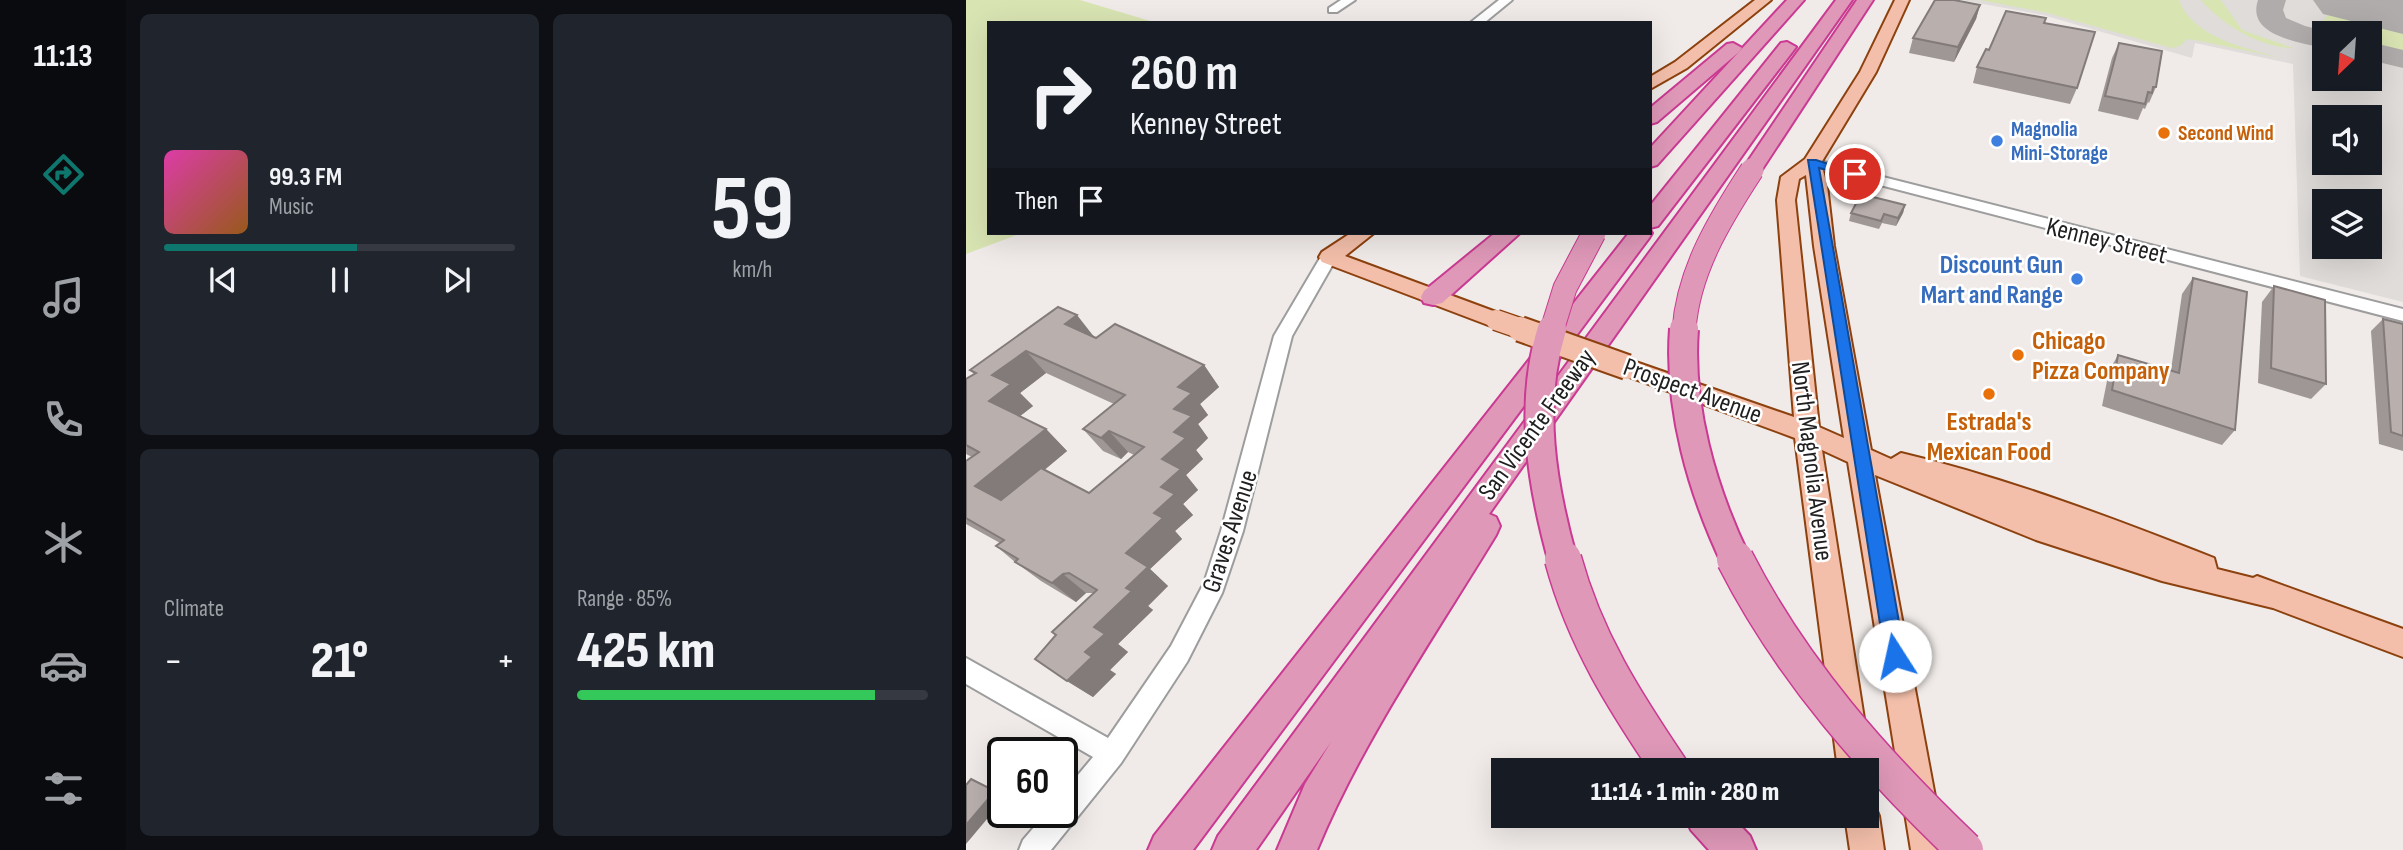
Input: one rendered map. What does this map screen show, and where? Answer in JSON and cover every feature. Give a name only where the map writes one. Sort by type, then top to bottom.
[{"type":"highway","points":[[1652,159],[1796,0]]},
{"type":"highway","points":[[1652,116],[1779,8],[1796,0]]},
{"type":"highway","points":[[1652,218],[1823,0]]},
{"type":"highway","name":"San Vicente Freeway","points":[[1232,850],[1613,317],[1844,0]]},
{"type":"highway","points":[[1865,0],[1709,237],[1697,269],[1683,344],[1685,408],[1711,500],[1735,561],[1763,611],[1852,731],[1925,813],[1965,850]]},
{"type":"highway","points":[[1433,297],[1507,235]]},
{"type":"highway","points":[[1593,235],[1569,276],[1541,369],[1538,441],[1548,512],[1579,608],[1614,684],[1663,758]]},
{"type":"highway","name":"San Vicente Freeway","points":[[1168,850],[1639,235]]},
{"type":"highway","points":[[1297,850],[1319,798],[1391,675],[1510,489],[1613,317]]},
{"type":"highway","points":[[1716,828],[1737,850]]},
{"type":"main road","points":[[1652,82],[1686,61],[1764,0]]},
{"type":"main road","name":"North Magnolia Avenue","points":[[1853,758],[1807,432],[1786,200],[1790,177],[1812,163],[1868,72],[1902,0]]},
{"type":"main road","name":"North Magnolia Avenue","points":[[1812,163],[1859,454],[1928,850]]},
{"type":"main road","name":"Graves Avenue","points":[[1329,257],[1361,235]]},
{"type":"main road","name":"Prospect Avenue","points":[[1329,257],[1807,432],[1919,483],[2036,528],[2162,569],[2272,595],[2403,643]]},
{"type":"main road","points":[[1864,828],[1867,850]]},
{"type":"street","points":[[1333,10],[1349,0]]},
{"type":"street","points":[[1479,21],[1506,0]]},
{"type":"street","name":"Kenney Street","points":[[1812,163],[2403,315]]},
{"type":"street","name":"Graves Avenue","points":[[1033,850],[1112,754],[1179,654],[1214,586],[1232,531],[1283,336],[1329,257]]},
{"type":"street","points":[[966,670],[1012,699],[1112,754]]},
{"type":"shaded area","points":[[1961,0],[2403,0],[2403,302],[2300,276],[2293,64],[2195,43],[2192,58],[2043,15]]},
{"type":"green space","points":[[966,0],[1080,0],[1150,21],[987,21],[987,235],[1017,235],[966,254]]},
{"type":"green space","points":[[1980,0],[2179,0],[2196,24],[2209,33],[2238,46],[2282,58],[2187,39],[2180,46],[2172,48],[2044,12]]},
{"type":"green space","points":[[2201,0],[2221,0],[2242,30],[2293,48],[2268,44],[2242,33],[2219,18]]},
{"type":"green space","points":[[2328,14],[2370,21],[2323,21]]},
{"type":"green space","points":[[2382,24],[2403,29],[2403,51],[2382,46]]},
{"type":"building","points":[[1935,0],[1980,5],[1958,47],[1913,38]]},
{"type":"building","points":[[2006,11],[2046,18],[2044,23],[2095,32],[2077,88],[1977,67],[1986,49],[1989,50]]},
{"type":"building","points":[[2119,43],[2162,51],[2156,87],[2153,87],[2152,93],[2148,92],[2145,104],[2105,96]]},
{"type":"building","points":[[1861,194],[1905,205],[1898,218],[1884,214],[1881,221],[1851,213]]},
{"type":"building","points":[[2193,278],[2247,292],[2235,430],[2112,390],[2118,355],[2179,373]]},
{"type":"building","points":[[2274,286],[2325,300],[2326,384],[2271,368]]},
{"type":"building","points":[[1058,307],[1077,315],[1065,324],[1096,338],[1115,324],[1204,365],[1178,387],[1192,393],[1174,409],[1192,416],[1174,432],[1186,438],[1162,459],[1181,469],[1161,487],[1175,494],[1154,513],[1163,518],[1126,553],[1148,567],[1126,588],[1132,591],[1094,627],[1105,634],[1085,652],[1092,657],[1067,681],[1035,659],[1056,635],[1052,632],[1097,590],[1069,573],[1063,574],[1052,583],[1015,562],[1018,559],[996,546],[1004,540],[966,518],[966,461],[979,452],[966,445],[966,379],[976,373],[970,370]],"holes":[[[1026,351],[1125,395],[1083,429],[1101,438],[1109,431],[1144,447],[1089,493],[1041,468],[1001,500],[975,486],[1046,429],[989,401],[1011,384],[992,375]]]},
{"type":"building","points":[[2383,319],[2403,324],[2403,436],[2391,432]]},
{"type":"building","points":[[971,779],[987,787],[987,800],[966,825],[966,785]]},
{"type":"taxiway","points":[[2272,0],[2269,10],[2276,24],[2312,36]]},
{"type":"taxiway","points":[[2382,54],[2403,59]]},
{"type":"runway","points":[[2347,0],[2403,13]]},
{"type":"place","name":"Second Wind","points":[[2164,133]]},
{"type":"place","name":"Magnolia Mini-Storage","points":[[1997,141]]},
{"type":"place","name":"Discount Gun Mart and Range","points":[[2077,279]]},
{"type":"place","name":"Chicago Pizza Company","points":[[2018,355]]},
{"type":"place","name":"Estrada's Mexican Food","points":[[1989,394]]},
{"type":"route","points":[[1855,174],[1812,163],[1818,185],[1824,246],[1895,656]]}]
